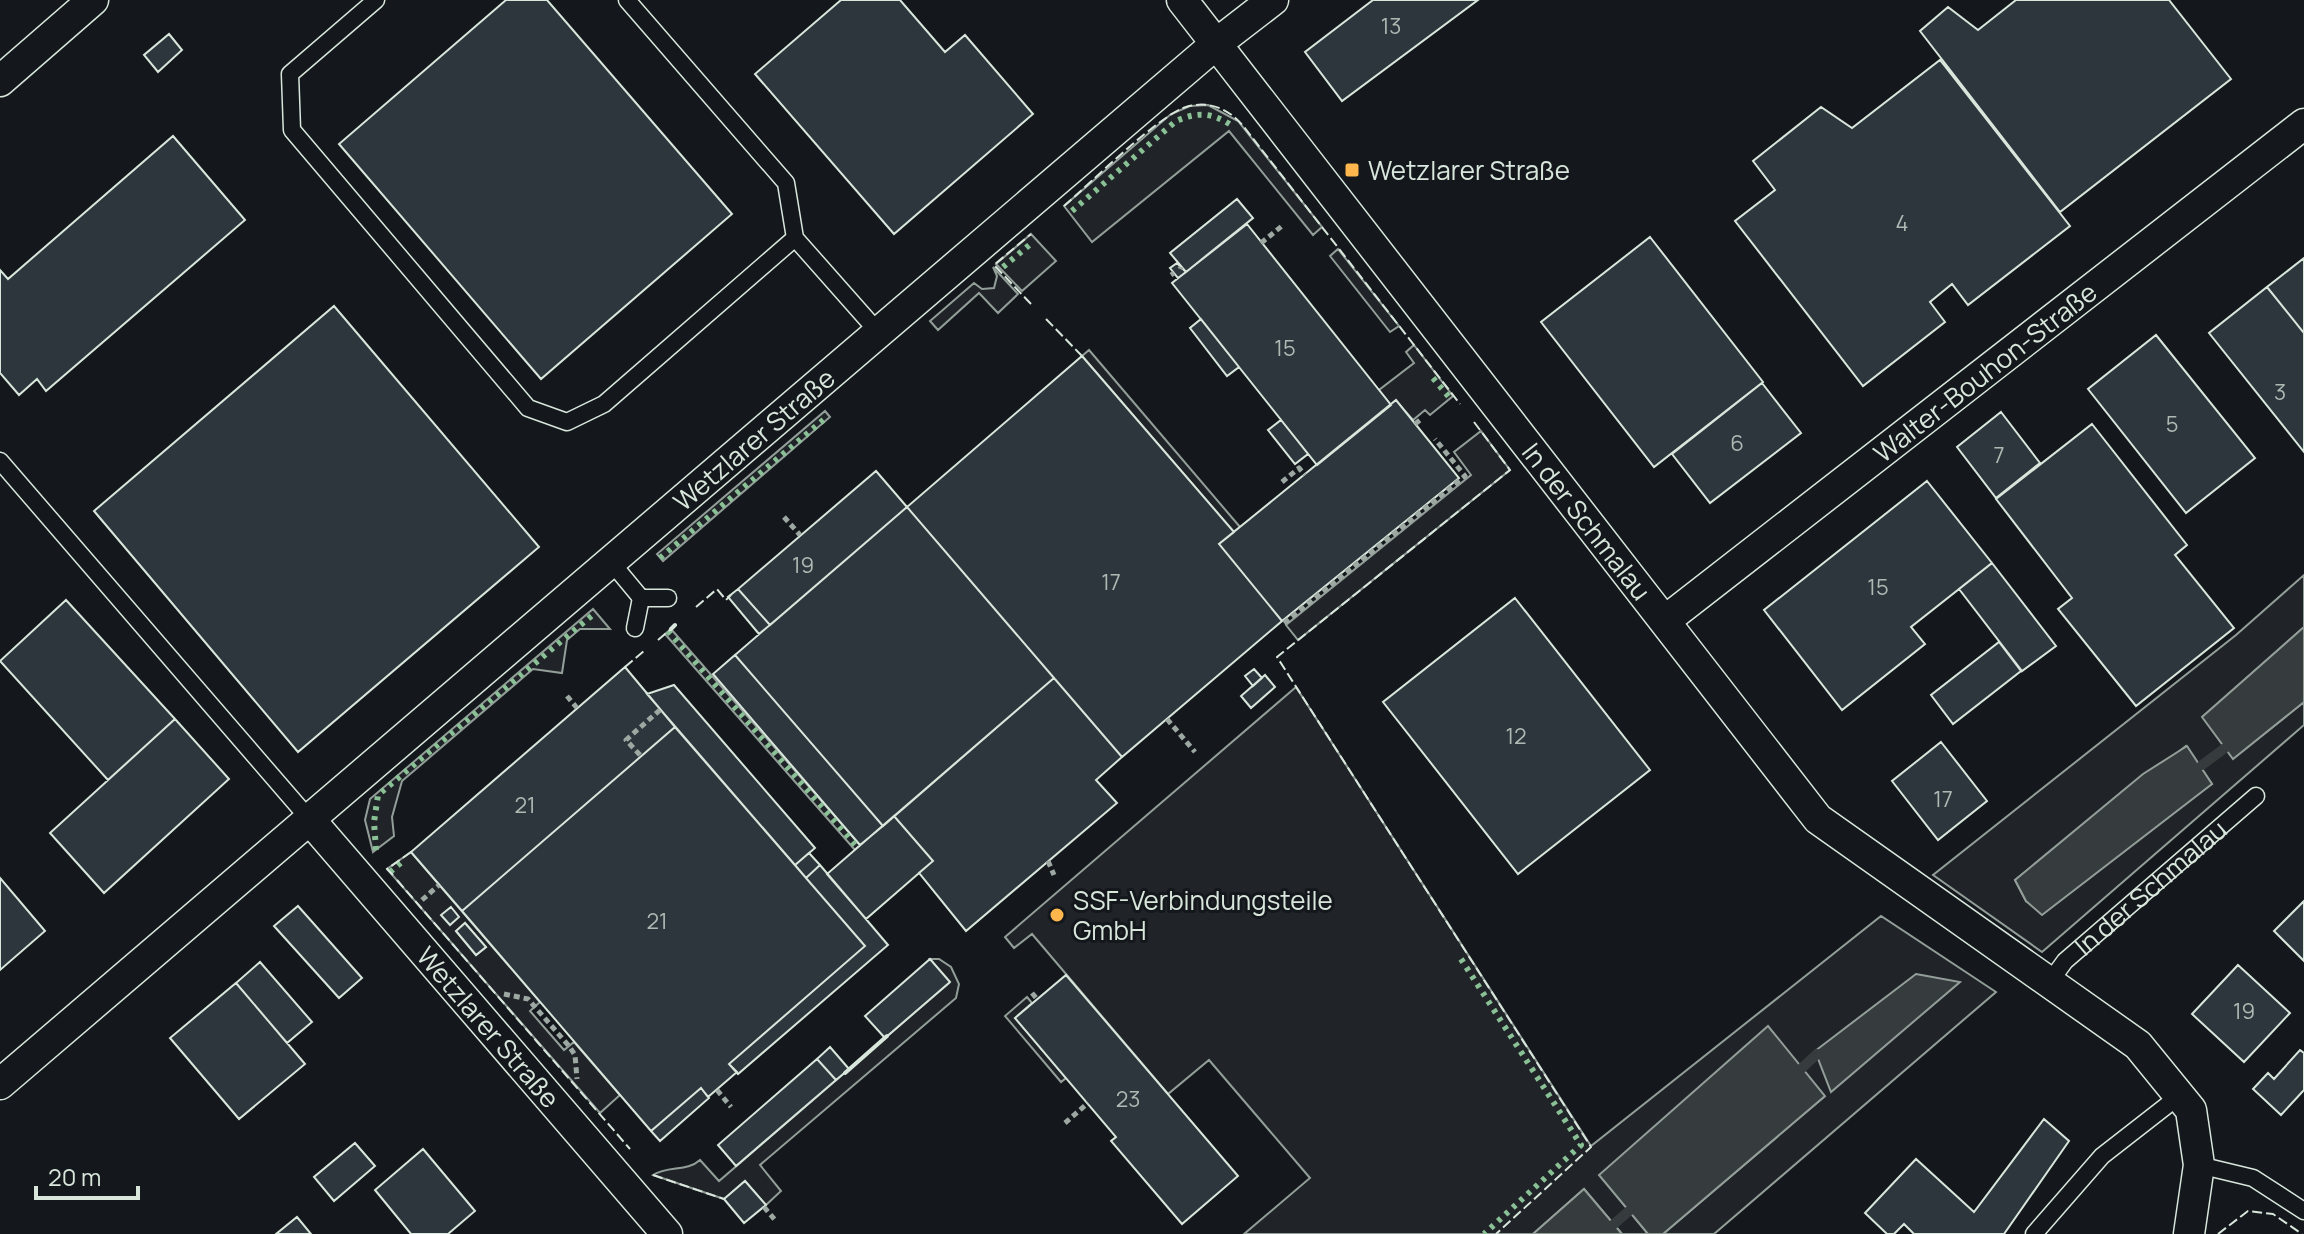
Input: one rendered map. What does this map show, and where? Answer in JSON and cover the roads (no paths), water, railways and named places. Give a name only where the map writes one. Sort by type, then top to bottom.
[{"type":"street","points":[[0,81],[93,0]]},
{"type":"street","name":"In der Schmalau","points":[[1182,0],[1818,819],[2138,1045],[2191,1110],[2199,1165],[2189,1234]]},
{"type":"street","name":"Wetzlarer Straße","points":[[0,1084],[1216,44],[1273,0]]},
{"type":"street","name":"Walter-Bouhon-Straße","points":[[1666,620],[2304,124]]},
{"type":"street","name":"Wetzlarer Straße","points":[[311,821],[667,1234]]},
{"type":"lane","points":[[376,0],[290,74],[292,130],[528,408],[567,422],[604,404],[795,238]]},
{"type":"lane","points":[[627,0],[786,183],[795,238],[879,333]]},
{"type":"lane","points":[[0,461],[311,821]]},
{"type":"lane","points":[[612,563],[641,598]]},
{"type":"lane","points":[[641,598],[668,598]]},
{"type":"lane","points":[[635,628],[641,598]]},
{"type":"lane","name":"In der Schmalau","points":[[2049,983],[2065,961],[2256,796]]},
{"type":"lane","points":[[2034,1234],[2102,1156],[2179,1096]]},
{"type":"lane","points":[[2199,1165],[2253,1178],[2304,1211]]},
{"type":"waterway","points":[[2202,765],[2225,748]]},
{"type":"waterway","points":[[1802,1068],[1817,1054]]},
{"type":"waterway","points":[[1614,1224],[1629,1211]]},
{"type":"place","name":"Wetzlarer Straße","points":[[1352,170]]},
{"type":"place","name":"SSF-Verbindungsteile GmbH","points":[[1057,915]]}]
